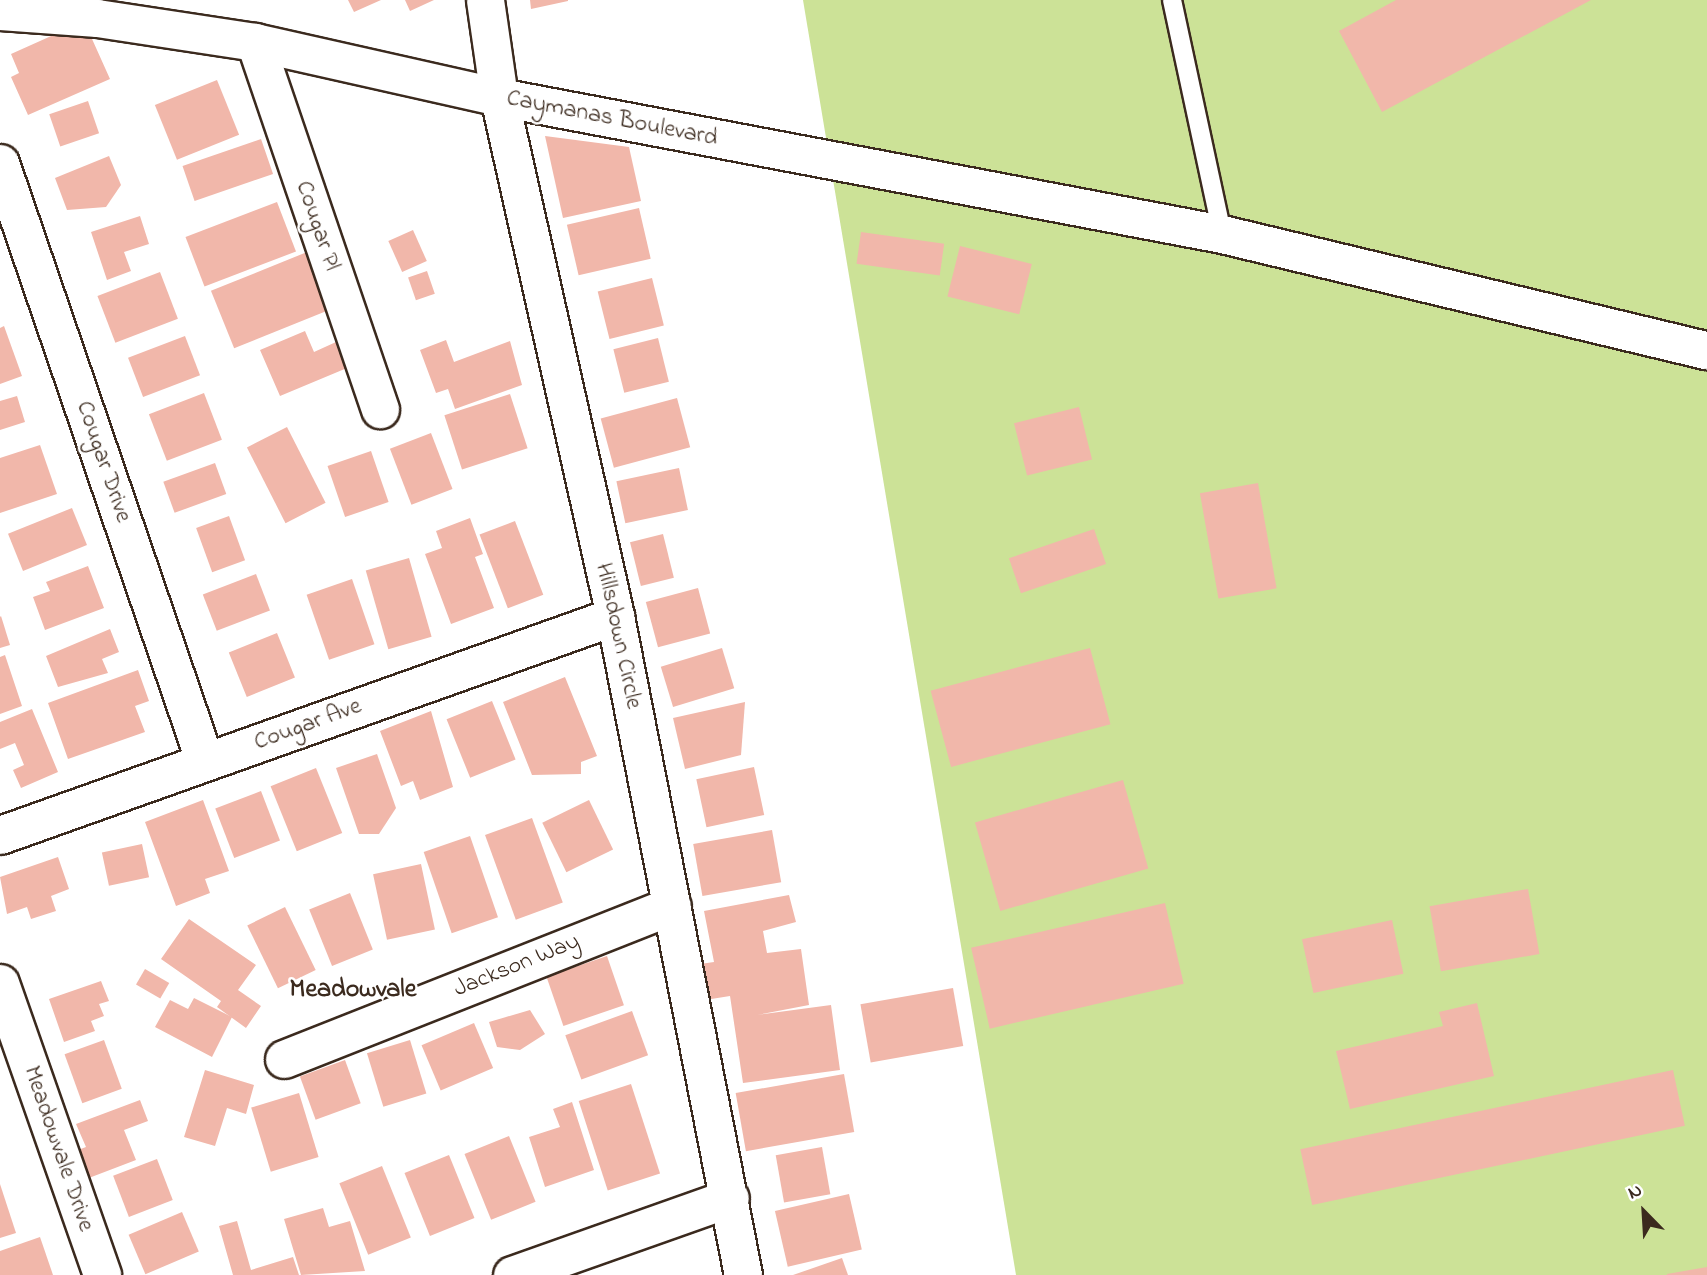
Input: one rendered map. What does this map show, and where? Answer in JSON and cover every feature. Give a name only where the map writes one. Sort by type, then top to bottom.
[{"type":"street","name":"Hillsdown Circle","points":[[485,0],[499,97],[615,616],[743,1275]]},
{"type":"street","name":"Caymanas Boulevard","points":[[0,11],[97,18],[255,42],[499,97],[1223,234],[1707,350]]},
{"type":"street","name":"Cougar Pl","points":[[255,42],[380,409]]},
{"type":"street","name":"Cougar Drive","points":[[0,163],[205,762]]},
{"type":"street","name":"Cougar Ave","points":[[0,835],[615,616]]},
{"type":"street","name":"Jackson Way","points":[[284,1059],[672,905]]},
{"type":"street","name":"Meadowvale Drive","points":[[0,983],[102,1275]]},
{"type":"street","points":[[512,1275],[730,1198]]},
{"type":"lane","points":[[1172,0],[1223,234]]},
{"type":"green space","points":[[803,0],[1707,0],[1707,1275],[1016,1275]]},
{"type":"building","points":[[348,0],[381,0],[354,12]]},
{"type":"building","points":[[405,0],[434,0],[410,11]]},
{"type":"building","points":[[530,0],[568,0],[568,1],[531,9]]},
{"type":"building","points":[[1396,0],[1591,0],[1382,112],[1339,31]]},
{"type":"building","points":[[69,28],[88,30],[110,79],[28,115],[11,77],[19,73],[11,54]]},
{"type":"building","points":[[217,80],[239,135],[177,160],[155,105]]},
{"type":"building","points":[[88,101],[99,133],[60,146],[49,114]]},
{"type":"building","points":[[545,136],[629,147],[641,201],[563,218]]},
{"type":"building","points":[[261,139],[273,174],[195,201],[183,166]]},
{"type":"building","points":[[109,156],[121,185],[106,207],[67,210],[55,178]]},
{"type":"building","points":[[277,202],[296,251],[205,287],[186,237]]},
{"type":"building","points":[[639,208],[651,259],[579,275],[567,225]]},
{"type":"building","points":[[140,216],[149,244],[124,252],[131,271],[107,280],[91,232]]},
{"type":"building","points":[[413,230],[427,261],[402,272],[388,241]]},
{"type":"building","points":[[861,232],[944,244],[940,275],[857,264]]},
{"type":"building","points":[[960,246],[1032,264],[1019,314],[947,296]]},
{"type":"building","points":[[312,250],[335,307],[234,348],[211,291]]},
{"type":"building","points":[[427,271],[435,294],[416,300],[408,278]]},
{"type":"building","points":[[160,272],[178,319],[115,343],[97,296]]},
{"type":"building","points":[[652,278],[664,326],[610,339],[598,292]]},
{"type":"building","points":[[4,326],[22,376],[0,384],[0,328]]},
{"type":"building","points":[[305,331],[314,352],[336,342],[347,368],[280,396],[260,350]]},
{"type":"building","points":[[185,336],[200,375],[143,397],[128,358]]},
{"type":"building","points":[[658,338],[669,382],[624,393],[613,349]]},
{"type":"building","points":[[446,340],[454,362],[510,341],[522,385],[455,409],[448,389],[436,393],[420,350]]},
{"type":"building","points":[[204,393],[222,440],[167,461],[149,414]]},
{"type":"building","points":[[510,394],[528,448],[462,470],[444,415]]},
{"type":"building","points":[[17,396],[25,422],[0,430],[0,401]]},
{"type":"building","points":[[677,398],[690,447],[614,468],[601,418]]},
{"type":"building","points":[[1079,407],[1092,459],[1027,476],[1014,423]]},
{"type":"building","points":[[287,427],[326,503],[285,523],[247,447]]},
{"type":"building","points":[[431,433],[453,489],[411,505],[390,449]]},
{"type":"building","points":[[40,445],[57,494],[0,513],[0,458]]},
{"type":"building","points":[[371,451],[389,502],[345,517],[328,466]]},
{"type":"building","points":[[215,463],[226,494],[175,513],[163,482]]},
{"type":"building","points":[[679,468],[688,510],[625,523],[616,481]]},
{"type":"building","points":[[1258,483],[1277,588],[1218,599],[1200,493]]},
{"type":"building","points":[[72,508],[87,545],[23,571],[8,534]]},
{"type":"building","points":[[229,516],[245,560],[212,572],[196,528]]},
{"type":"building","points":[[470,518],[483,554],[475,557],[494,608],[451,624],[425,554],[442,548],[436,531]]},
{"type":"building","points":[[515,521],[543,595],[508,608],[480,535]]},
{"type":"building","points":[[1094,529],[1106,564],[1021,593],[1009,558]]},
{"type":"building","points":[[663,534],[674,578],[641,586],[630,542]]},
{"type":"building","points":[[409,558],[432,637],[388,649],[366,570]]},
{"type":"building","points":[[88,566],[104,608],[45,630],[33,597],[50,591],[46,582]]},
{"type":"building","points":[[256,574],[270,610],[217,631],[203,594]]},
{"type":"building","points":[[352,579],[374,644],[329,660],[307,595]]},
{"type":"building","points":[[698,588],[710,633],[658,647],[646,602]]},
{"type":"building","points":[[0,617],[10,645],[0,648]]},
{"type":"building","points":[[110,629],[119,652],[102,659],[108,673],[58,687],[46,656]]},
{"type":"building","points":[[277,633],[295,678],[247,697],[229,652]]},
{"type":"building","points":[[722,648],[734,688],[673,707],[661,667]]},
{"type":"building","points":[[1090,648],[1110,724],[951,767],[931,691]]},
{"type":"building","points":[[5,655],[22,706],[0,714],[0,657]]},
{"type":"building","points":[[138,670],[149,701],[135,706],[145,732],[68,759],[48,703]]},
{"type":"building","points":[[565,677],[597,756],[581,762],[581,774],[532,775],[503,702]]},
{"type":"building","points":[[492,701],[516,759],[470,778],[447,719]]},
{"type":"building","points":[[745,702],[741,755],[685,769],[673,718]]},
{"type":"building","points":[[32,709],[58,772],[21,788],[13,770],[24,765],[15,743],[0,749],[0,722]]},
{"type":"building","points":[[431,711],[453,787],[420,800],[413,781],[401,786],[380,731]]},
{"type":"building","points":[[377,754],[396,808],[379,834],[359,834],[336,768]]},
{"type":"building","points":[[754,767],[764,815],[706,827],[696,779]]},
{"type":"building","points":[[316,768],[342,833],[297,851],[271,786]]},
{"type":"building","points":[[1123,780],[1148,868],[1000,911],[975,822]]},
{"type":"building","points":[[261,791],[280,840],[234,858],[215,809]]},
{"type":"building","points":[[203,800],[229,871],[205,879],[210,893],[176,906],[145,822]]},
{"type":"building","points":[[589,800],[613,849],[566,872],[542,823]]},
{"type":"building","points":[[532,818],[563,903],[516,920],[485,835]]},
{"type":"building","points":[[772,830],[781,882],[702,896],[693,844]]},
{"type":"building","points":[[470,836],[498,917],[452,933],[424,852]]},
{"type":"building","points":[[142,844],[149,877],[109,886],[102,853]]},
{"type":"building","points":[[58,857],[69,889],[51,896],[56,911],[31,919],[27,907],[7,914],[0,877]]},
{"type":"building","points":[[421,864],[435,930],[387,940],[373,874]]},
{"type":"building","points":[[1528,889],[1539,954],[1441,971],[1430,906]]},
{"type":"building","points":[[350,893],[373,950],[332,966],[309,909]]},
{"type":"building","points":[[789,895],[796,922],[763,931],[767,953],[801,949],[809,1005],[757,1015],[831,1005],[840,1070],[743,1083],[730,996],[705,1000],[700,964],[714,962],[704,911]]},
{"type":"building","points":[[1165,903],[1184,984],[990,1029],[971,948]]},
{"type":"building","points":[[285,907],[316,970],[278,988],[247,925]]},
{"type":"building","points":[[189,919],[256,965],[238,990],[261,1006],[246,1028],[217,1007],[221,1001],[161,959]]},
{"type":"building","points":[[1392,920],[1403,974],[1313,993],[1302,939]]},
{"type":"building","points":[[607,956],[624,1005],[563,1026],[546,977]]},
{"type":"building","points":[[145,969],[169,983],[160,999],[136,985]]},
{"type":"building","points":[[101,981],[109,1001],[99,1004],[104,1016],[91,1021],[95,1031],[64,1042],[49,999]]},
{"type":"building","points":[[953,988],[963,1046],[871,1062],[860,1004]]},
{"type":"building","points":[[194,998],[232,1017],[212,1057],[155,1027],[170,1000],[188,1009]]},
{"type":"building","points":[[1477,1003],[1494,1076],[1350,1109],[1336,1051],[1443,1026],[1439,1012]]},
{"type":"building","points":[[530,1010],[545,1034],[520,1050],[497,1047],[489,1022]]},
{"type":"building","points":[[632,1011],[648,1055],[581,1079],[565,1035]]},
{"type":"building","points":[[474,1023],[493,1068],[441,1090],[422,1045]]},
{"type":"building","points":[[104,1040],[122,1089],[82,1103],[65,1054]]},
{"type":"building","points":[[410,1040],[426,1094],[383,1107],[367,1053]]},
{"type":"building","points":[[345,1060],[361,1103],[316,1120],[300,1076]]},
{"type":"building","points":[[205,1070],[254,1085],[246,1114],[227,1108],[215,1146],[184,1137]]},
{"type":"building","points":[[1673,1070],[1685,1126],[1312,1205],[1300,1149]]},
{"type":"building","points":[[844,1074],[854,1132],[746,1151],[736,1093]]},
{"type":"building","points":[[631,1084],[660,1173],[608,1190],[579,1101]]},
{"type":"building","points":[[299,1093],[319,1157],[271,1172],[251,1108]]},
{"type":"building","points":[[140,1100],[148,1121],[124,1130],[136,1160],[81,1181],[70,1153],[86,1147],[76,1124]]},
{"type":"building","points":[[572,1102],[594,1170],[545,1187],[529,1137],[560,1127],[553,1109]]},
{"type":"building","points":[[509,1136],[536,1202],[491,1220],[464,1154]]},
{"type":"building","points":[[822,1147],[830,1194],[784,1202],[776,1155]]},
{"type":"building","points":[[449,1155],[474,1218],[430,1236],[404,1173]]},
{"type":"building","points":[[157,1159],[173,1200],[129,1217],[113,1176]]},
{"type":"building","points":[[382,1166],[411,1237],[368,1255],[339,1183]]},
{"type":"building","points":[[0,1184],[16,1233],[0,1238]]},
{"type":"building","points":[[849,1194],[862,1250],[788,1267],[775,1211]]},
{"type":"building","points":[[323,1208],[329,1227],[350,1221],[365,1271],[301,1275],[284,1219]]},
{"type":"building","points":[[182,1212],[199,1252],[145,1274],[129,1235]]},
{"type":"building","points":[[237,1221],[251,1270],[293,1257],[299,1275],[233,1275],[219,1226]]},
{"type":"building","points":[[40,1237],[53,1275],[0,1275],[0,1251]]},
{"type":"building","points":[[842,1258],[848,1275],[793,1275]]},
{"type":"building","points":[[1707,1267],[1707,1275],[1667,1275],[1667,1274]]},
{"type":"district","name":"Meadowvale","points":[[353,991]]}]
